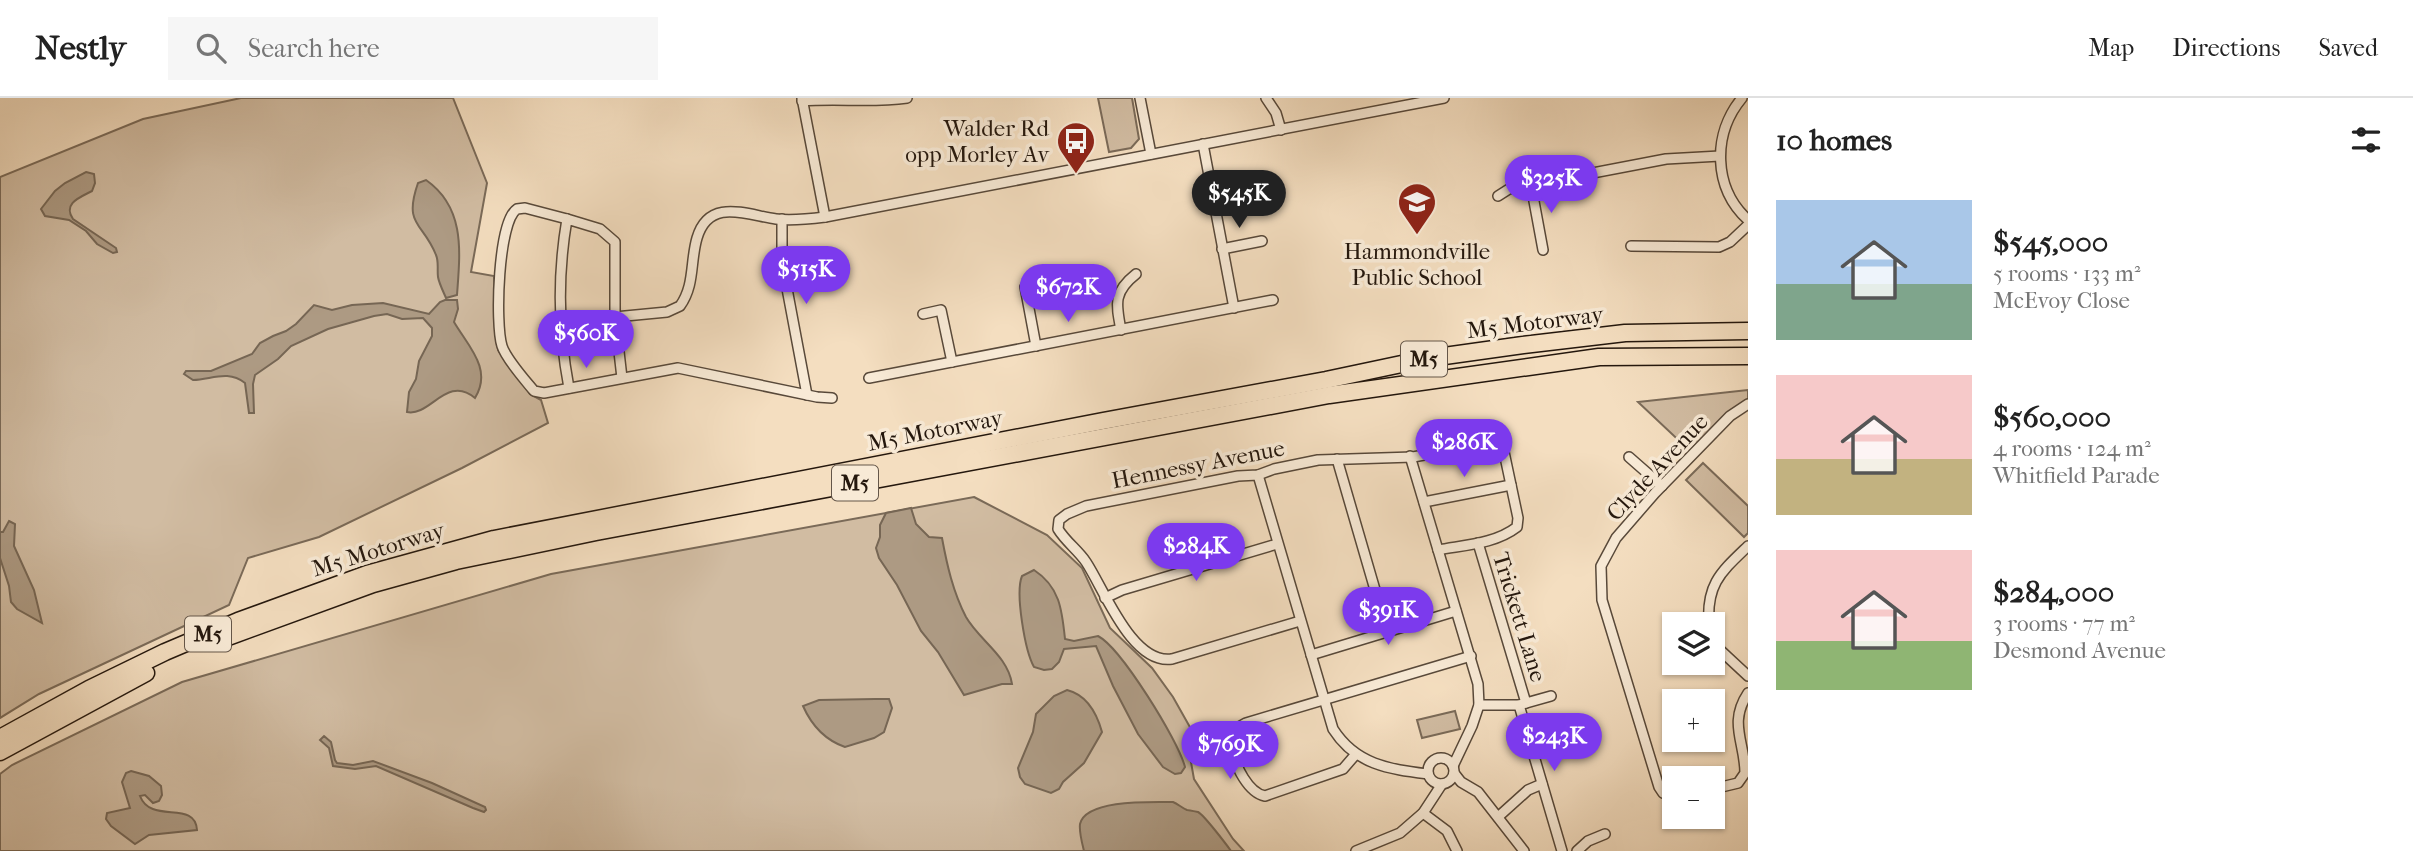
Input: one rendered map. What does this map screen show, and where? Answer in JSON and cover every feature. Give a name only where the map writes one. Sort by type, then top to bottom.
[{"type":"highway","name":"M5 Motorway","points":[[0,738],[89,689],[165,652],[238,621],[341,582],[494,539],[1430,358],[1625,333],[1748,331]]},
{"type":"highway","name":"M5 Motorway","points":[[0,752],[125,683],[210,643],[373,584],[467,559],[596,532],[1329,395],[1599,357],[1748,356]]},
{"type":"street","points":[[825,217],[802,99],[877,101],[907,98]]},
{"type":"street","points":[[1140,98],[1151,154]]},
{"type":"street","points":[[1266,98],[1276,113],[1281,130]]},
{"type":"street","points":[[615,317],[667,312],[680,306],[691,284],[697,237],[714,216],[737,211],[782,219],[825,217],[1444,98]]},
{"type":"street","points":[[1742,98],[1728,120],[1720,156],[1727,191],[1748,220]]},
{"type":"street","points":[[1203,144],[1234,308]]},
{"type":"street","points":[[1498,196],[1509,189],[1667,159],[1720,156]]},
{"type":"street","points":[[1531,185],[1543,250]]},
{"type":"street","points":[[622,378],[615,317],[615,242],[600,229],[567,219],[525,208],[512,212],[504,234],[499,299],[503,348],[531,388],[540,393],[678,368],[832,398]]},
{"type":"street","points":[[567,219],[560,266],[559,300],[562,351],[569,388]]},
{"type":"street","points":[[782,219],[782,262],[807,395]]},
{"type":"street","points":[[1631,246],[1719,247],[1730,242],[1748,225]]},
{"type":"street","points":[[1222,249],[1262,241]]},
{"type":"street","points":[[1121,330],[1118,295],[1125,283],[1136,274]]},
{"type":"street","points":[[1025,287],[1036,346]]},
{"type":"street","points":[[869,378],[1273,300]]},
{"type":"street","points":[[923,314],[941,310],[952,362]]},
{"type":"street","name":"Clyde Avenue","points":[[1662,792],[1602,600],[1601,566],[1616,538],[1662,486],[1731,416],[1748,404]]},
{"type":"street","name":"Hennessy Avenue","points":[[1300,621],[1163,660],[1153,657],[1119,623],[1084,560],[1058,529],[1059,520],[1067,513],[1086,506],[1238,476],[1258,475],[1318,460],[1410,456],[1496,442],[1504,452],[1518,518],[1517,527],[1508,534],[1478,543],[1438,550]]},
{"type":"street","points":[[1356,851],[1400,833],[1426,808],[1454,770],[1479,705],[1478,684],[1471,656],[1410,456]]},
{"type":"street","points":[[1629,457],[1662,486]]},
{"type":"street","points":[[1337,459],[1388,631]]},
{"type":"street","points":[[1258,475],[1323,700],[1340,741],[1356,754],[1377,765],[1429,776],[1435,783],[1461,782]]},
{"type":"street","points":[[1424,502],[1511,485]]},
{"type":"street","name":"Trickett Lane","points":[[1478,543],[1562,851]]},
{"type":"street","points":[[1105,598],[1122,590],[1277,544]]},
{"type":"street","points":[[1708,612],[1707,603],[1714,585],[1725,568],[1748,546]]},
{"type":"street","points":[[1311,655],[1456,611]]},
{"type":"street","points":[[1725,655],[1748,676]]},
{"type":"street","points":[[1356,754],[1343,769],[1270,796],[1260,795],[1252,789],[1238,766],[1234,751],[1239,727],[1246,723],[1471,656]]},
{"type":"street","points":[[1725,786],[1738,783],[1745,773],[1737,723],[1740,705],[1748,693]]},
{"type":"street","points":[[1479,705],[1522,704],[1551,696]]},
{"type":"street","points":[[1442,758],[1466,741]]},
{"type":"street","points":[[1407,772],[1430,764],[1435,759],[1449,760],[1461,782],[1478,792],[1524,851]]},
{"type":"street","points":[[1430,764],[1426,808],[1447,831],[1457,851]]},
{"type":"street","points":[[1498,817],[1528,790],[1542,784]]},
{"type":"street","points":[[1577,851],[1588,841],[1605,834]]},
{"type":"shaded area","points":[[241,98],[453,98],[487,183],[471,272],[494,276],[498,350],[530,394],[541,400],[548,423],[319,537],[248,558],[229,605],[39,694],[0,718],[0,177],[143,119]]},
{"type":"shaded area","points":[[1098,98],[1132,98],[1139,139],[1131,148],[1109,152]]},
{"type":"shaded area","points":[[86,172],[94,174],[92,191],[74,201],[70,213],[73,219],[116,248],[117,252],[113,253],[97,244],[86,231],[69,220],[45,216],[41,209],[55,191]]},
{"type":"shaded area","points":[[426,180],[439,191],[448,204],[458,232],[457,295],[446,298],[439,279],[436,255],[414,216],[414,197],[418,183]]},
{"type":"shaded area","points":[[445,300],[457,300],[458,309],[454,322],[472,349],[480,368],[480,387],[475,398],[465,392],[456,391],[447,393],[423,409],[407,412],[409,392],[416,379],[419,361],[432,336],[432,328],[423,318],[402,319],[387,314],[328,329],[291,346],[255,375],[254,413],[249,413],[245,383],[239,379],[220,376],[193,380],[184,374],[186,371],[211,371],[252,354],[260,343],[296,324],[314,305],[332,310],[352,305],[383,303],[429,314]]},
{"type":"shaded area","points":[[1748,390],[1748,399],[1690,451],[1638,402]]},
{"type":"shaded area","points":[[1703,463],[1748,506],[1748,533],[1744,537],[1686,480]]},
{"type":"shaded area","points":[[974,497],[1047,535],[1082,568],[1110,628],[1152,668],[1173,697],[1191,729],[1189,751],[1194,779],[1233,839],[1244,851],[0,851],[0,774],[12,765],[182,682],[551,574]]},
{"type":"shaded area","points":[[911,508],[916,524],[929,537],[942,538],[961,608],[1005,665],[1012,684],[1002,684],[964,695],[938,652],[921,631],[897,585],[879,558],[876,548],[880,525],[886,513]]},
{"type":"shaded area","points":[[9,521],[15,524],[14,546],[34,590],[42,623],[17,609],[11,602],[0,558],[0,532],[3,532]]},
{"type":"shaded area","points":[[1034,570],[1049,584],[1058,600],[1065,639],[1074,641],[1098,636],[1134,676],[1172,737],[1185,767],[1181,773],[1175,774],[1163,767],[1138,734],[1096,646],[1064,649],[1059,662],[1052,669],[1034,667],[1024,636],[1020,584],[1022,576]]},
{"type":"shaded area","points":[[1067,690],[1086,701],[1102,732],[1084,763],[1059,789],[1051,793],[1025,784],[1018,768],[1033,732],[1036,714],[1054,696]]},
{"type":"shaded area","points":[[889,699],[892,708],[884,732],[845,747],[820,731],[803,706],[819,700]]},
{"type":"shaded area","points":[[1455,711],[1460,729],[1422,738],[1417,720]]},
{"type":"shaded area","points":[[324,736],[331,742],[337,763],[353,765],[373,761],[432,783],[485,807],[486,810],[484,812],[473,808],[376,766],[355,769],[333,766],[329,748],[320,740]]},
{"type":"shaded area","points":[[131,771],[149,776],[161,786],[162,795],[159,801],[153,803],[145,795],[140,796],[146,805],[153,809],[189,816],[197,830],[149,835],[135,844],[111,826],[106,819],[107,813],[130,808],[122,782],[126,773]]},
{"type":"shaded area","points":[[1136,802],[1173,802],[1201,814],[1231,851],[1084,851],[1080,824],[1085,816],[1094,810]]},
{"type":"place","name":"Walder Rd opp Morley Av","points":[[1076,175]]},
{"type":"place","name":"Hammondville Public School","points":[[1417,236]]}]
